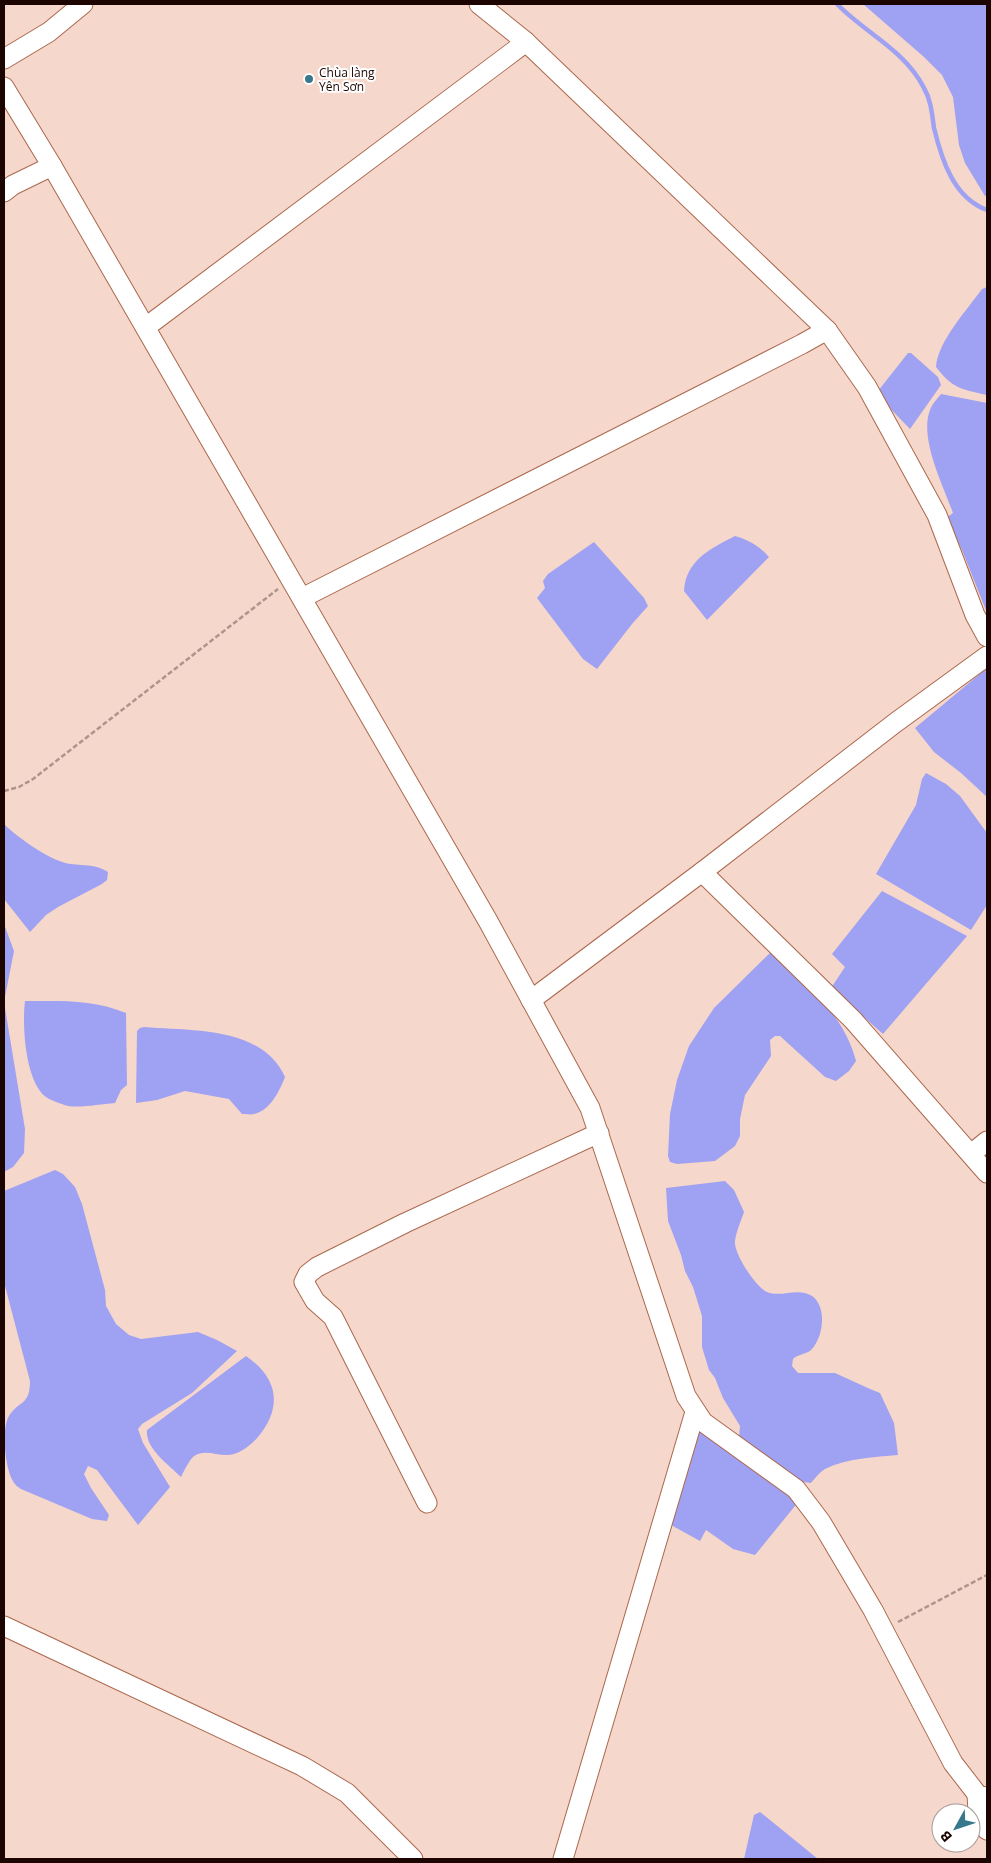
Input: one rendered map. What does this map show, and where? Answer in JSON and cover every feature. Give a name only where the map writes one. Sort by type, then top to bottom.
[{"type":"street","points":[[4,59],[49,32],[83,4]]},
{"type":"street","points":[[479,4],[526,42],[826,330],[867,387],[937,515],[975,615],[987,637]]},
{"type":"street","points":[[146,327],[526,42]]},
{"type":"street","points":[[6,98],[52,166],[146,327],[488,921],[590,1108],[686,1396],[703,1422],[796,1489],[821,1522],[884,1630],[953,1763],[982,1796],[978,1812],[987,1830]]},
{"type":"street","points":[[4,192],[13,185],[52,166]]},
{"type":"street","points":[[302,598],[802,344],[826,330]]},
{"type":"street","points":[[531,1000],[702,872],[895,723],[987,656]]},
{"type":"street","points":[[702,872],[853,1020],[987,1173]]},
{"type":"street","points":[[427,1503],[333,1318],[315,1301],[304,1282],[308,1274],[317,1267],[396,1227],[598,1133]]},
{"type":"street","points":[[971,1154],[987,1141]]},
{"type":"street","points":[[563,1859],[696,1412]]},
{"type":"street","points":[[4,1626],[302,1766],[347,1793],[413,1859]]},
{"type":"path","points":[[4,791],[19,787],[33,779],[291,579]]},
{"type":"path","points":[[884,1630],[987,1575]]},
{"type":"water","points":[[863,4],[987,4],[987,195],[985,196],[965,163],[959,145],[953,97],[942,75]]},
{"type":"water","points":[[987,287],[987,395],[958,387],[947,380],[936,367],[947,336],[982,289]]},
{"type":"water","points":[[908,353],[911,353],[938,377],[941,385],[910,429],[881,399],[878,391]]},
{"type":"water","points":[[941,394],[987,403],[987,613],[962,550],[946,518],[953,513],[930,448],[927,421],[931,408]]},
{"type":"water","points":[[735,536],[754,544],[769,557],[707,620],[684,591],[689,571],[694,563],[708,551]]},
{"type":"water","points":[[594,542],[644,598],[648,606],[597,669],[583,659],[537,598],[545,588],[543,581],[548,574]]},
{"type":"water","points":[[987,668],[987,797],[934,752],[915,728]]},
{"type":"water","points":[[926,773],[946,784],[960,796],[987,833],[987,905],[971,930],[876,874],[916,805],[922,779]]},
{"type":"water","points":[[4,824],[26,842],[54,859],[71,864],[95,866],[104,869],[108,872],[107,880],[46,915],[30,932],[4,899]]},
{"type":"water","points":[[882,891],[967,936],[883,1034],[831,988],[845,967],[832,954]]},
{"type":"water","points":[[4,924],[14,951],[4,1002]]},
{"type":"water","points":[[772,951],[810,987],[833,1014],[850,1044],[856,1061],[849,1071],[836,1081],[825,1077],[780,1036],[775,1036],[770,1040],[771,1056],[745,1095],[740,1119],[740,1136],[735,1146],[715,1161],[677,1164],[670,1162],[668,1156],[670,1114],[677,1080],[689,1046],[714,1008]]},
{"type":"water","points":[[25,1001],[89,1003],[126,1013],[127,1085],[121,1090],[115,1103],[68,1106],[46,1097],[33,1079],[29,1066],[24,1024]]},
{"type":"water","points":[[4,1002],[25,1129],[24,1153],[13,1167],[4,1172]]},
{"type":"water","points":[[144,1027],[203,1031],[224,1034],[243,1040],[260,1048],[274,1060],[285,1077],[270,1104],[260,1112],[253,1114],[242,1114],[229,1099],[185,1091],[157,1100],[136,1103],[137,1031]]},
{"type":"water","points":[[55,1170],[63,1174],[75,1187],[82,1204],[105,1290],[106,1306],[116,1324],[129,1335],[141,1339],[198,1332],[237,1351],[192,1393],[142,1424],[138,1429],[143,1443],[170,1487],[138,1525],[97,1470],[88,1466],[84,1474],[109,1515],[107,1521],[92,1519],[21,1489],[14,1482],[8,1467],[5,1448],[7,1422],[13,1411],[26,1399],[30,1389],[30,1381],[4,1282],[4,1191]]},
{"type":"water","points":[[725,1181],[734,1190],[744,1212],[736,1234],[735,1246],[741,1261],[757,1284],[767,1292],[776,1294],[805,1293],[812,1296],[818,1302],[821,1309],[822,1326],[816,1343],[810,1351],[793,1359],[792,1366],[798,1373],[835,1373],[880,1393],[894,1423],[898,1455],[842,1462],[823,1470],[811,1483],[803,1482],[739,1438],[740,1426],[709,1370],[702,1347],[702,1316],[668,1221],[666,1188]]},
{"type":"water","points":[[246,1356],[265,1374],[270,1383],[274,1404],[266,1426],[253,1442],[237,1453],[229,1455],[197,1454],[189,1461],[181,1477],[153,1449],[147,1437],[147,1430]]},
{"type":"water","points":[[699,1428],[799,1501],[755,1555],[733,1549],[706,1530],[700,1541],[671,1525]]},
{"type":"water","points":[[760,1812],[818,1859],[744,1859],[754,1815]]},
{"type":"waterway","points":[[837,4],[896,52],[916,75],[928,97],[937,141],[951,177],[966,197],[987,210]]},
{"type":"place","name":"Chùa làng Yên Sơn","points":[[309,79]]}]
